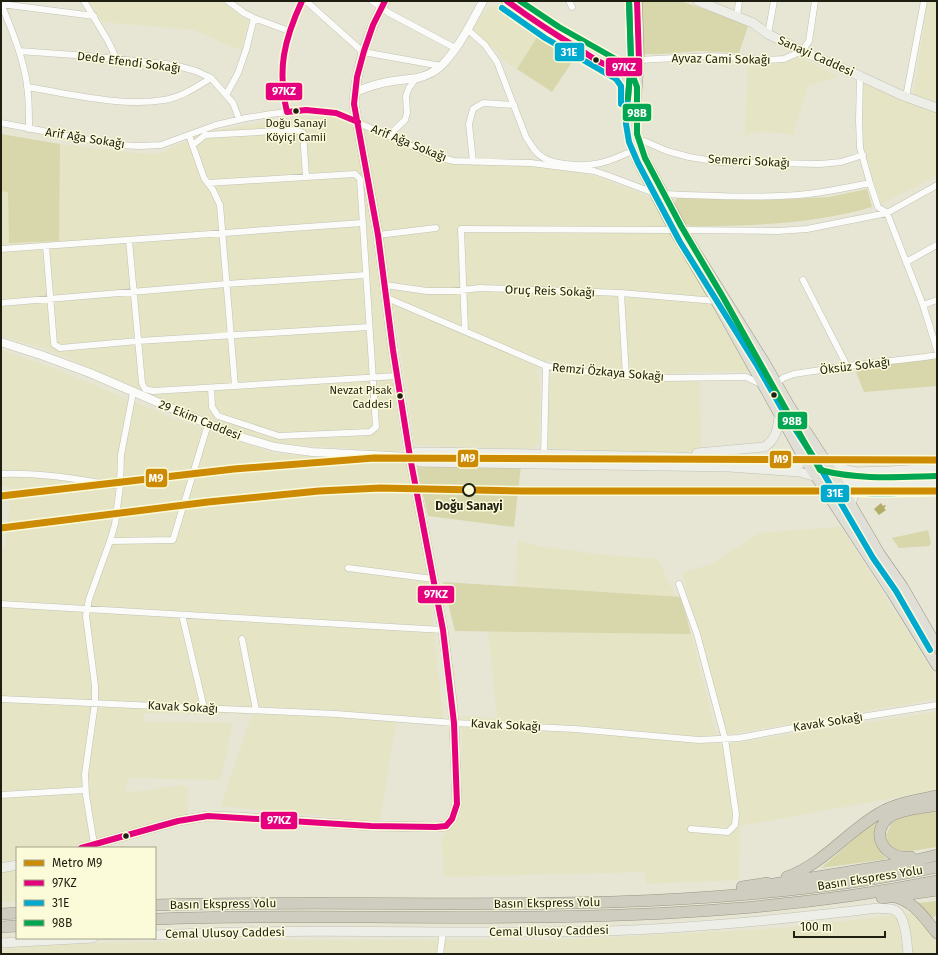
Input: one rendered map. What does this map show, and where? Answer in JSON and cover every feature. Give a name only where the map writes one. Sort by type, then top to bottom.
[{"type":"highway","points":[[742,888],[774,881],[796,874],[814,864],[879,813],[900,804],[937,796]]},
{"type":"highway","points":[[937,805],[898,813],[891,816],[881,828],[880,835],[883,846],[886,850],[896,856],[908,858],[937,855]]},
{"type":"highway","points":[[688,898],[709,892],[770,885],[904,863],[937,855]]},
{"type":"highway","name":"Basın Ekspress Yolu","points":[[156,906],[246,903],[558,904],[688,898],[788,891],[879,878],[937,867]]},
{"type":"highway","name":"Basın Ekspress Yolu","points":[[156,919],[246,917],[584,916],[662,914],[776,906],[869,893],[937,881]]},
{"type":"highway","points":[[776,906],[812,906],[937,890]]},
{"type":"highway","points":[[895,896],[914,906],[937,933]]},
{"type":"highway","points":[[1,914],[16,913]]},
{"type":"highway","points":[[1,927],[16,926]]},
{"type":"main road","points":[[507,1],[548,31],[622,73],[629,83],[628,135],[645,160],[659,194],[716,301],[750,373],[762,384],[815,477],[892,593],[937,666]]},
{"type":"main road","points":[[635,145],[634,123],[639,60],[637,1]]},
{"type":"main road","name":"Sanayi Caddesi","points":[[698,1],[752,23],[768,34],[802,51],[906,97],[937,108]]},
{"type":"main road","points":[[84,847],[178,821],[208,816],[239,816],[371,826],[436,828],[446,826],[452,819],[457,804],[454,723],[443,630],[410,456],[397,376],[378,235],[354,104],[363,52],[384,4]]},
{"type":"main road","points":[[613,67],[624,67],[634,64],[639,60]]},
{"type":"main road","points":[[678,230],[841,484],[880,554],[918,612],[937,646]]},
{"type":"main road","points":[[676,457],[688,454],[764,447],[770,444],[774,438],[778,430],[780,416]]},
{"type":"main road","points":[[410,456],[416,452],[429,452],[676,457],[800,464]]},
{"type":"main road","points":[[410,456],[420,462],[730,467],[799,472],[841,484],[937,484]]},
{"type":"main road","points":[[825,460],[846,470],[855,472],[889,472],[937,468]]},
{"type":"main road","points":[[841,484],[937,473]]},
{"type":"main road","points":[[841,484],[886,570],[918,612]]},
{"type":"main road","points":[[851,503],[855,492],[862,485]]},
{"type":"main road","points":[[1,868],[16,865]]},
{"type":"main road","name":"Cemal Ulusoy Caddesi","points":[[156,935],[284,932],[535,932],[662,929],[788,918],[878,908],[894,910],[899,912],[902,916],[908,954]]},
{"type":"main road","points":[[1,943],[75,939]]},
{"type":"street","points":[[84,1],[94,16],[116,60]]},
{"type":"street","points":[[228,1],[244,13],[254,18],[289,30]]},
{"type":"street","points":[[287,112],[282,85],[282,62],[289,30],[302,1]]},
{"type":"street","points":[[306,1],[363,52],[441,66]]},
{"type":"street","points":[[372,1],[384,4],[389,13],[455,48]]},
{"type":"street","points":[[355,92],[368,86],[416,78],[428,74],[441,66],[455,48],[481,4],[488,1]]},
{"type":"street","points":[[736,16],[739,1]]},
{"type":"street","points":[[768,34],[774,1]]},
{"type":"street","points":[[802,51],[809,40],[815,1]]},
{"type":"street","points":[[906,97],[924,1]]},
{"type":"street","points":[[29,129],[27,87],[24,69],[13,33],[1,4],[94,16]]},
{"type":"street","points":[[226,95],[238,73],[246,50],[254,18]]},
{"type":"street","points":[[466,30],[485,45],[498,62],[526,137],[543,158],[554,163],[590,166],[600,164],[635,145]]},
{"type":"street","name":"Dede Efendi Sokağı","points":[[19,51],[174,64],[196,71],[211,78],[233,103],[239,120]]},
{"type":"street","name":"Ayvaz Cami Sokağı","points":[[639,60],[711,56],[778,60],[802,51]]},
{"type":"street","points":[[860,76],[860,148],[878,207],[887,213],[923,306],[937,350]]},
{"type":"street","points":[[27,87],[113,100],[142,102],[165,100],[187,93],[211,78]]},
{"type":"street","points":[[388,135],[405,120],[407,113],[406,96],[409,88],[416,78]]},
{"type":"street","points":[[473,162],[469,124],[473,109],[483,103],[514,105]]},
{"type":"street","name":"Arif Ağa Sokağı","points":[[1,123],[116,145],[140,146],[161,145],[216,125],[239,120],[306,110],[336,113],[434,156],[454,161],[531,164],[594,171],[659,194],[741,196],[798,194],[836,190],[870,183]]},
{"type":"street","points":[[193,145],[205,135],[296,130],[303,132],[306,177]]},
{"type":"street","points":[[189,135],[204,178],[213,190],[220,206],[235,386]]},
{"type":"street","name":"Semerci Sokağı","points":[[635,145],[644,141],[662,149],[689,157],[720,162],[820,164],[841,162],[863,155]]},
{"type":"street","points":[[208,183],[355,174],[360,179],[376,427],[370,432],[279,436],[218,416],[212,407],[211,388]]},
{"type":"street","points":[[465,331],[461,229],[800,230],[887,213],[937,185]]},
{"type":"street","points":[[1,249],[362,224]]},
{"type":"street","points":[[378,235],[436,228]]},
{"type":"street","points":[[129,240],[142,383],[145,389],[153,391],[397,376]]},
{"type":"street","points":[[906,262],[937,245]]},
{"type":"street","points":[[46,246],[54,344],[60,348],[138,341],[369,327]]},
{"type":"street","points":[[1,302],[226,284],[366,275]]},
{"type":"street","points":[[803,280],[847,366]]},
{"type":"street","name":"Oruç Reis Sokağı","points":[[385,285],[426,291],[480,288],[621,293],[716,301]]},
{"type":"street","points":[[621,293],[626,376]]},
{"type":"street","name":"Remzi Özkaya Sokağı","points":[[386,298],[546,366],[626,376],[662,378],[750,373]]},
{"type":"street","points":[[923,306],[937,300]]},
{"type":"street","name":"29 Ekim Caddesi","points":[[1,342],[41,354],[90,373],[133,393],[208,424],[244,438],[275,447],[312,452],[410,456]]},
{"type":"street","name":"Öksüz Sokağı","points":[[777,384],[783,378],[794,374],[937,355]]},
{"type":"street","points":[[544,455],[546,366]]},
{"type":"street","points":[[94,844],[85,774],[96,686],[86,616],[89,599],[115,524],[120,486],[121,455],[133,393]]},
{"type":"street","points":[[110,541],[173,540],[208,424]]},
{"type":"street","points":[[1,474],[20,473],[48,475],[120,486]]},
{"type":"street","points":[[348,568],[434,579]]},
{"type":"street","points":[[679,584],[697,634],[725,738],[736,814],[735,826],[728,832],[691,829]]},
{"type":"street","points":[[1,604],[443,630]]},
{"type":"street","points":[[182,615],[204,708]]},
{"type":"street","points":[[242,639],[256,710]]},
{"type":"street","name":"Kavak Sokağı","points":[[1,699],[256,710],[395,718],[454,723],[574,729],[699,740],[739,738],[937,705]]},
{"type":"street","points":[[1,795],[86,790]]},
{"type":"street","points":[[440,954],[443,932]]},
{"type":"shaded area","points":[[88,1],[222,1],[248,21],[242,51],[194,30],[102,22]]},
{"type":"shaded area","points":[[642,1],[680,1],[728,17],[748,26],[739,53],[700,51],[644,54]]},
{"type":"shaded area","points":[[928,1],[937,1],[937,102],[913,96]]},
{"type":"shaded area","points":[[502,6],[541,31],[517,69],[500,58],[498,52],[471,30],[489,7]]},
{"type":"shaded area","points":[[541,31],[576,56],[552,92],[517,69]]},
{"type":"shaded area","points":[[800,57],[838,76],[808,86],[793,135],[761,131],[745,136],[747,67],[781,63]]},
{"type":"shaded area","points":[[863,82],[937,110],[937,176],[882,204],[862,140]]},
{"type":"shaded area","points":[[332,116],[344,119],[351,123],[357,132],[402,448],[400,452],[267,443],[260,441],[140,392],[49,350],[1,336],[1,191],[8,191],[9,243],[59,241],[60,144],[158,154],[205,132],[295,118]]},
{"type":"shaded area","points":[[362,119],[421,148],[458,158],[531,159],[598,177],[651,198],[749,371],[666,373],[585,366],[548,360],[536,371],[540,381],[539,444],[530,449],[415,445],[394,308]]},
{"type":"shaded area","points":[[1,134],[60,144],[59,241],[9,243],[8,192],[1,191]]},
{"type":"shaded area","points":[[867,189],[872,207],[850,213],[782,223],[691,226],[685,224],[681,219],[674,203],[677,198],[767,200],[829,197]]},
{"type":"shaded area","points":[[2,350],[56,369],[165,415],[276,454],[406,461],[429,584],[444,726],[396,722],[380,822],[221,806],[252,714],[144,713],[144,722],[233,723],[221,780],[129,778],[125,793],[183,785],[188,788],[188,814],[160,820],[91,843],[72,847],[16,847],[16,859],[1,862],[1,546],[5,547],[11,487],[1,486]]},
{"type":"shaded area","points":[[937,355],[937,386],[864,392],[855,369]]},
{"type":"shaded area","points":[[559,370],[700,382],[701,451],[659,454],[545,448],[548,378]]},
{"type":"shaded area","points":[[419,466],[521,466],[514,527],[428,516],[417,469]]},
{"type":"shaded area","points":[[881,503],[883,506],[886,506],[884,508],[886,510],[879,515],[874,509]]},
{"type":"shaded area","points":[[841,527],[935,675],[937,699],[724,735],[682,572],[712,564],[759,533]]},
{"type":"shaded area","points":[[928,530],[931,543],[929,546],[899,548],[892,538]]},
{"type":"shaded area","points":[[518,540],[541,547],[575,550],[592,554],[658,559],[676,598],[515,587]]},
{"type":"shaded area","points":[[443,582],[681,597],[691,634],[455,631]]},
{"type":"shaded area","points":[[488,631],[691,634],[719,745],[937,712],[937,790],[740,826],[739,880],[646,884],[645,872],[444,877],[441,838],[461,815],[462,716],[497,718]]},
{"type":"shaded area","points":[[937,811],[937,847],[905,852],[894,850],[888,842],[886,835],[892,823],[907,816]]},
{"type":"shaded area","points":[[884,816],[875,838],[878,848],[887,859],[821,868],[868,827]]},
{"type":"shaded area","points":[[16,867],[16,901],[1,902],[1,870]]},
{"type":"shaded area","points":[[937,901],[936,916],[930,918],[918,903]]},
{"type":"shaded area","points":[[913,913],[937,938],[937,954],[1,954],[1,949],[58,944],[241,940],[557,940],[783,928]]},
{"type":"tunnel","points":[[805,465],[826,470],[848,478]]},
{"type":"metro line","name":"M9","points":[[1,496],[234,469],[374,458],[937,460]]},
{"type":"metro line","name":"M9","points":[[1,528],[208,502],[319,491],[380,488],[524,491],[937,491]]},
{"type":"transit line","name":"97KZ","points":[[302,1],[291,29],[284,55],[283,82],[287,112],[306,110],[336,113],[358,122]]},
{"type":"transit line","name":"97KZ","points":[[85,847],[178,821],[208,816],[371,826],[436,827],[446,826],[452,819],[457,804],[454,723],[443,630],[410,457],[393,350],[378,235],[354,104],[357,77],[364,51],[373,25],[385,1]]},
{"type":"transit line","name":"97KZ","points":[[507,1],[595,60],[614,67],[626,67],[639,60],[637,1]]},
{"type":"transit line","name":"98B","points":[[520,1],[559,27],[619,61],[632,74],[637,87],[637,134],[645,158],[681,226],[723,297],[820,470],[864,477],[937,476]]},
{"type":"transit line","name":"31E","points":[[629,1],[631,60],[626,124],[629,142],[638,163],[680,242],[758,367],[782,409],[818,464],[873,558],[896,591],[930,650]]},
{"type":"transit line","name":"98B","points":[[628,98],[631,60],[629,1]]},
{"type":"transit line","name":"31E","points":[[502,8],[545,38],[616,79],[621,86],[621,104]]},
{"type":"transit line","name":"31E","points":[[825,488],[839,491],[867,493],[937,492]]},
{"type":"place","name":"Doğu Sanayi Köyiçi Camii","points":[[296,111]]},
{"type":"place","name":"Nevzat Pisak Caddesi","points":[[400,396]]},
{"type":"place","name":"Doğu Sanayi","points":[[469,490]]}]
